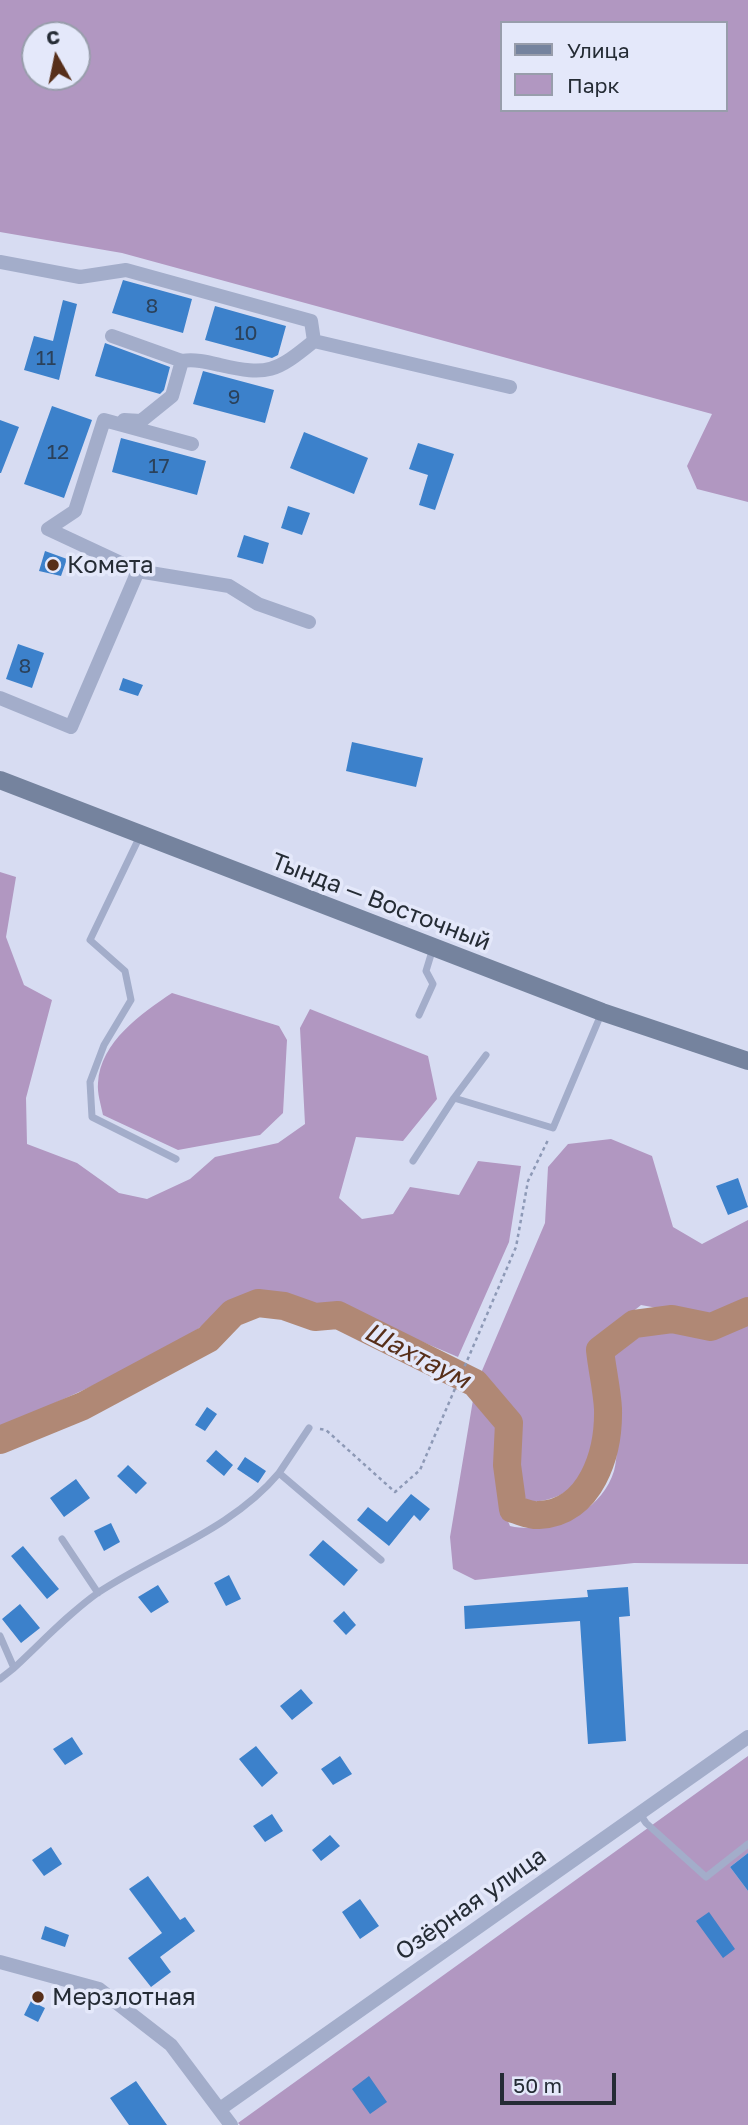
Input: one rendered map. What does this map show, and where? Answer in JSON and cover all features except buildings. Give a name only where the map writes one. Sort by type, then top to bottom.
[{"type":"street","points":[[0,261],[80,277],[126,270],[311,321],[314,341]]},
{"type":"street","points":[[112,337],[182,361],[193,359],[250,373],[278,368],[314,341]]},
{"type":"street","points":[[314,341],[510,387]]},
{"type":"street","points":[[104,420],[141,421],[161,406],[172,396],[182,361]]},
{"type":"street","points":[[104,420],[192,443]]},
{"type":"street","points":[[104,420],[75,511],[48,529],[138,572],[229,586],[258,604],[309,622]]},
{"type":"street","points":[[0,698],[71,727],[138,572]]},
{"type":"street","name":"Тында — Восточный","points":[[0,780],[602,1012],[748,1061]]},
{"type":"street","name":"Озёрная улица","points":[[220,2109],[748,1737]]},
{"type":"street","points":[[1,1963],[99,1989],[172,2045],[231,2125]]},
{"type":"lane","points":[[140,836],[90,940],[125,971],[131,1000],[104,1045],[90,1082],[92,1117],[176,1159]]},
{"type":"lane","points":[[419,1015],[433,984],[426,971],[434,948]]},
{"type":"lane","points":[[454,1098],[553,1128],[602,1012]]},
{"type":"lane","points":[[413,1161],[485,1055]]},
{"type":"lane","points":[[0,1679],[97,1593],[233,1517],[260,1495],[279,1474],[309,1429]]},
{"type":"lane","points":[[279,1474],[381,1560]]},
{"type":"lane","points":[[62,1539],[97,1593]]},
{"type":"lane","points":[[0,1636],[14,1668]]},
{"type":"lane","points":[[640,1813],[646,1823],[706,1877],[748,1844]]},
{"type":"path","points":[[309,1429],[326,1430],[395,1492],[420,1470],[516,1247],[528,1181],[553,1128]]},
{"type":"green space","points":[[0,0],[748,0],[748,502],[697,489],[687,466],[712,414],[122,253],[0,232]]},
{"type":"green space","points":[[0,872],[16,877],[6,937],[24,985],[52,1000],[26,1098],[27,1144],[77,1163],[119,1193],[147,1199],[190,1179],[215,1157],[278,1143],[305,1124],[300,1028],[310,1009],[428,1056],[437,1099],[403,1141],[356,1137],[339,1198],[362,1219],[393,1214],[410,1187],[459,1195],[478,1161],[521,1166],[509,1242],[458,1357],[338,1306],[254,1297],[227,1307],[182,1341],[123,1372],[0,1428]]},
{"type":"green space","points":[[172,993],[279,1026],[287,1040],[283,1113],[260,1135],[178,1150],[103,1115],[98,1083],[106,1054],[136,1019]]},
{"type":"green space","points":[[611,1139],[652,1156],[673,1227],[702,1244],[748,1220],[748,1302],[701,1316],[641,1305],[604,1332],[594,1351],[596,1419],[589,1459],[581,1476],[569,1490],[551,1499],[527,1502],[513,1469],[516,1418],[481,1373],[545,1223],[548,1167],[568,1144]]},
{"type":"green space","points":[[748,1318],[748,1564],[634,1563],[475,1580],[453,1569],[450,1537],[474,1394],[502,1432],[499,1476],[502,1507],[510,1526],[526,1528],[557,1524],[572,1518],[598,1499],[614,1471],[617,1432],[607,1364],[619,1344],[643,1330],[669,1324],[688,1332],[712,1333]]},
{"type":"green space","points":[[748,1756],[748,1853],[730,1867],[748,1891],[748,2125],[238,2123]]},
{"type":"waterway","name":"Шахтаум","points":[[0,1440],[83,1406],[208,1339],[233,1313],[258,1303],[284,1306],[315,1317],[338,1315],[475,1383],[509,1423],[507,1465],[513,1509],[539,1515],[557,1512],[572,1504],[584,1492],[593,1478],[605,1444],[608,1409],[600,1350],[634,1324],[672,1319],[711,1327],[748,1311]]},
{"type":"place","name":"Комета","points":[[53,565]]},
{"type":"place","name":"Мерзлотная","points":[[38,1997]]}]
